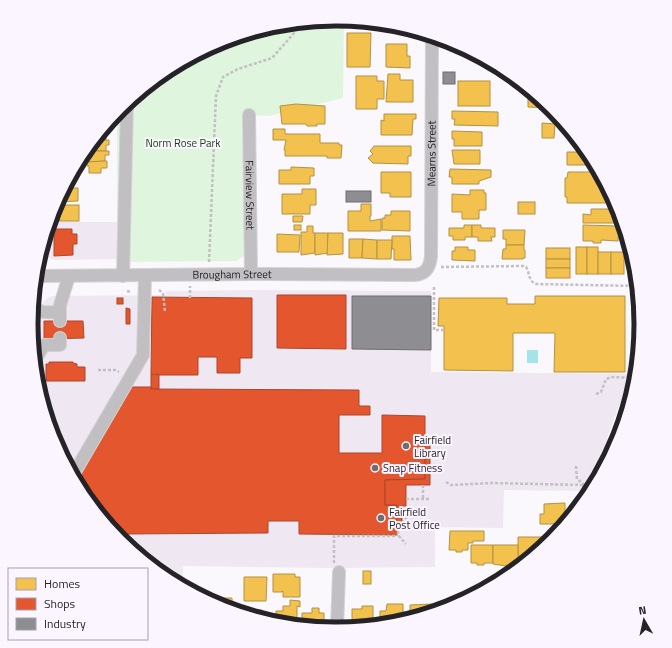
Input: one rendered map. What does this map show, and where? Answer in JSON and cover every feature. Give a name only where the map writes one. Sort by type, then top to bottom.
[{"type":"street","name":"Mearns Street","points":[[426,271],[430,264],[431,256],[432,42]]},
{"type":"street","points":[[123,276],[127,111]]},
{"type":"street","name":"Fairview Street","points":[[249,115],[251,274]]},
{"type":"street","name":"Brougham Street","points":[[42,276],[251,274],[415,275],[426,271]]},
{"type":"street","points":[[76,470],[143,355],[145,275]]},
{"type":"street","points":[[39,311],[60,317],[60,305],[70,276]]},
{"type":"street","points":[[40,351],[44,345],[60,345],[60,338]]},
{"type":"street","points":[[337,622],[339,572]]},
{"type":"path","points":[[209,262],[216,96],[219,86],[223,77],[238,69],[272,58],[294,33],[295,29]]},
{"type":"path","points":[[438,267],[523,266],[528,270],[530,280],[536,284],[631,286]]},
{"type":"path","points":[[190,286],[190,298]]},
{"type":"path","points":[[434,287],[434,330],[444,330]]},
{"type":"path","points":[[159,290],[163,293],[165,312]]},
{"type":"path","points":[[98,370],[115,370]]},
{"type":"path","points":[[596,394],[601,392],[606,379],[613,377],[629,378]]},
{"type":"path","points":[[576,466],[577,479],[584,485]]},
{"type":"path","points":[[446,482],[452,485],[491,483],[584,485]]},
{"type":"path","points":[[423,485],[423,499]]},
{"type":"path","points":[[406,499],[431,499]]},
{"type":"path","points":[[402,523],[408,516]]},
{"type":"path","points":[[398,526],[398,535],[406,544]]},
{"type":"path","points":[[334,557],[334,536],[398,535]]},
{"type":"shaded area","points":[[56,222],[117,222],[117,259],[56,260],[46,256],[48,247]]},
{"type":"shaded area","points":[[166,291],[431,291],[431,372],[629,374],[628,382],[596,470],[583,491],[504,490],[503,528],[435,527],[435,567],[328,568],[183,566],[183,580],[170,572],[125,535],[88,490],[69,456],[54,420],[44,382],[39,343],[38,319],[41,306],[46,299],[52,296],[166,295]]},
{"type":"green space","name":"Norm Rose Park","points":[[344,26],[343,98],[269,116],[249,115],[245,255],[236,261],[117,262],[117,122],[125,113],[170,76],[222,49],[259,36],[278,32],[317,27]]},
{"type":"water","points":[[527,350],[538,350],[538,363],[527,363]]},
{"type":"building: Homes","points":[[347,33],[371,33],[370,67],[347,67]]},
{"type":"building: Homes","points":[[386,44],[407,44],[407,56],[410,56],[410,68],[386,67]]},
{"type":"building: Homes","points":[[388,74],[400,74],[400,80],[413,80],[413,102],[386,102]]},
{"type":"building: Homes","points":[[356,76],[377,76],[377,81],[384,81],[384,99],[377,99],[377,109],[356,109]]},
{"type":"building: Homes","points":[[458,81],[490,81],[490,106],[458,106]]},
{"type":"building: Homes","points":[[528,97],[541,108],[528,107]]},
{"type":"building: Homes","points":[[296,104],[325,106],[325,124],[307,126],[306,124],[282,124],[280,106]]},
{"type":"building: Homes","points":[[452,111],[498,112],[498,126],[454,125],[455,119],[452,119]]},
{"type":"building: Homes","points":[[384,114],[416,114],[416,119],[413,119],[412,135],[381,135],[381,120],[384,121]]},
{"type":"building: Homes","points":[[542,123],[555,124],[554,138],[542,138]]},
{"type":"building: Homes","points":[[273,129],[285,129],[285,134],[320,134],[320,143],[339,143],[339,145],[342,145],[341,158],[327,158],[327,156],[285,156],[284,150],[286,140],[273,140]]},
{"type":"building: Homes","points":[[452,131],[482,132],[482,146],[454,146]]},
{"type":"building: Homes","points":[[102,140],[109,140],[109,145],[106,145],[106,151],[94,151],[100,143]]},
{"type":"building: Homes","points":[[374,146],[411,146],[411,156],[408,156],[408,164],[373,163],[368,158],[373,154],[370,151]]},
{"type":"building: Homes","points":[[452,150],[480,150],[480,164],[454,164]]},
{"type":"building: Homes","points":[[94,151],[109,151],[109,155],[105,155],[105,161],[87,162],[88,158]]},
{"type":"building: Homes","points":[[567,152],[579,152],[588,165],[567,165]]},
{"type":"building: Homes","points":[[107,161],[107,168],[101,168],[101,173],[89,173],[89,166],[87,166],[87,162]]},
{"type":"building: Homes","points":[[291,167],[314,168],[314,176],[310,176],[310,184],[279,184],[279,170],[291,170]]},
{"type":"building: Homes","points":[[450,169],[491,170],[491,177],[479,181],[479,184],[452,184],[452,177],[449,177]]},
{"type":"building: Homes","points":[[381,172],[411,172],[411,197],[390,197],[390,193],[381,193]]},
{"type":"building: Homes","points":[[568,172],[592,172],[608,203],[567,203],[567,197],[565,197],[565,178],[567,178]]},
{"type":"building: Homes","points":[[71,188],[78,188],[78,201],[65,202]]},
{"type":"building: Homes","points":[[302,189],[316,189],[316,205],[310,205],[310,214],[282,214],[282,194],[302,194]]},
{"type":"building: Homes","points":[[470,190],[484,190],[484,193],[486,193],[486,210],[479,210],[479,219],[462,219],[462,212],[452,212],[452,194],[470,195]]},
{"type":"building: Homes","points":[[518,202],[535,202],[535,214],[518,214]]},
{"type":"building: Homes","points":[[361,204],[371,204],[370,221],[381,219],[381,231],[348,231],[348,211],[361,211]]},
{"type":"building: Homes","points":[[63,205],[79,205],[79,221],[59,221],[59,215]]},
{"type":"building: Homes","points":[[591,209],[611,209],[616,223],[583,223],[583,214],[591,215]]},
{"type":"building: Homes","points":[[391,211],[410,211],[410,231],[382,230],[382,218],[385,218],[385,215],[391,215]]},
{"type":"building: Homes","points":[[293,216],[303,216],[302,222],[293,222]]},
{"type":"building: Homes","points":[[294,225],[301,225],[301,230],[294,230]]},
{"type":"building: Homes","points":[[464,225],[472,225],[472,237],[465,237],[465,240],[453,240],[453,236],[449,236],[449,228],[464,228]]},
{"type":"building: Homes","points":[[472,225],[481,225],[481,228],[495,228],[495,237],[491,237],[492,241],[478,241],[478,237],[472,237]]},
{"type":"building: Homes","points":[[583,225],[617,226],[619,230],[618,241],[601,240],[601,243],[593,243],[593,241],[583,241]]},
{"type":"building: Homes","points":[[307,226],[313,226],[313,233],[315,233],[315,253],[301,255],[301,232],[307,232]]},
{"type":"building: Homes","points":[[503,230],[525,230],[524,245],[506,245],[506,239],[503,239]]},
{"type":"building: Homes","points":[[315,233],[328,233],[328,253],[315,255]]},
{"type":"building: Homes","points":[[328,233],[343,233],[343,254],[327,255]]},
{"type":"building: Homes","points":[[277,234],[300,235],[299,252],[277,252]]},
{"type":"building: Homes","points":[[392,236],[410,236],[411,260],[394,260]]},
{"type":"building: Homes","points":[[349,239],[363,239],[362,258],[349,258]]},
{"type":"building: Homes","points":[[363,239],[377,240],[377,259],[362,258]]},
{"type":"building: Homes","points":[[377,240],[392,240],[391,259],[377,259]]},
{"type":"building: Homes","points":[[506,245],[524,245],[525,258],[502,259],[503,249],[506,249]]},
{"type":"building: Homes","points":[[455,247],[468,247],[468,250],[475,250],[475,261],[452,260],[452,251],[455,251]]},
{"type":"building: Homes","points":[[576,247],[587,247],[587,274],[576,274]]},
{"type":"building: Homes","points":[[587,247],[598,247],[598,274],[587,274]]},
{"type":"building: Homes","points":[[546,248],[570,248],[570,259],[546,259]]},
{"type":"building: Homes","points":[[598,252],[611,252],[611,274],[598,274]]},
{"type":"building: Homes","points":[[611,252],[624,252],[624,274],[611,274]]},
{"type":"building: Homes","points":[[546,259],[570,259],[570,268],[546,268]]},
{"type":"building: Homes","points":[[546,268],[570,268],[570,278],[546,278]]},
{"type":"building: Homes","points":[[535,296],[625,296],[625,372],[554,372],[555,333],[513,333],[513,371],[444,370],[444,326],[438,326],[439,298],[507,298],[507,304],[535,304]]},
{"type":"building: Homes","points":[[565,503],[565,514],[557,524],[540,524],[540,514],[544,514],[544,504]]},
{"type":"building: Homes","points":[[450,531],[484,531],[484,541],[473,541],[473,543],[468,543],[468,550],[462,550],[462,552],[449,550]]},
{"type":"building: Homes","points":[[518,537],[545,537],[532,548],[518,559]]},
{"type":"building: Homes","points":[[471,545],[493,545],[493,563],[477,565],[477,563],[471,563]]},
{"type":"building: Homes","points":[[493,545],[518,545],[518,559],[512,564],[506,566],[493,564]]},
{"type":"building: Homes","points":[[363,571],[371,571],[371,584],[363,584]]},
{"type":"building: Homes","points":[[273,574],[295,574],[295,577],[300,577],[300,597],[283,597],[283,591],[273,592]]},
{"type":"building: Homes","points":[[244,577],[267,577],[266,601],[244,601]]},
{"type":"building: Homes","points":[[220,598],[232,598],[232,603]]},
{"type":"building: Homes","points":[[290,600],[300,601],[300,607],[297,606],[297,619],[276,616],[276,611],[283,611],[283,606],[290,606]]},
{"type":"building: Homes","points":[[387,604],[403,604],[403,614],[380,618],[380,611],[386,611]]},
{"type":"building: Homes","points":[[432,604],[432,606],[410,613],[410,605]]},
{"type":"building: Homes","points":[[362,606],[373,606],[373,619],[352,621],[352,609],[362,609]]},
{"type":"building: Homes","points":[[312,608],[319,608],[319,613],[324,613],[324,621],[302,620],[302,613],[312,613]]},
{"type":"building: Homes","points":[[253,610],[262,610],[262,613]]},
{"type":"building: Shops","points":[[54,229],[72,229],[72,234],[77,234],[77,244],[73,244],[73,255],[54,256]]},
{"type":"building: Shops","points":[[277,295],[346,295],[346,349],[277,348]]},
{"type":"building: Shops","points":[[152,297],[252,298],[252,358],[240,358],[240,373],[217,373],[217,357],[198,357],[198,375],[151,375]]},
{"type":"building: Shops","points":[[117,298],[123,298],[123,304],[117,304]]},
{"type":"building: Shops","points":[[126,308],[130,309],[130,324],[126,324]]},
{"type":"building: Shops","points":[[44,321],[83,321],[84,338],[44,339]]},
{"type":"building: Shops","points":[[49,362],[73,362],[77,364],[77,367],[85,367],[85,381],[46,381],[46,364],[49,364]]},
{"type":"building: Shops","points":[[151,375],[159,375],[159,389],[151,389]]},
{"type":"building: Shops","points":[[131,387],[151,387],[151,389],[359,390],[359,406],[370,406],[370,415],[339,415],[339,453],[382,453],[382,415],[425,416],[425,479],[385,480],[385,505],[397,505],[397,535],[299,534],[299,521],[268,521],[268,533],[125,534],[88,490],[79,475]]},
{"type":"building: Shops","points":[[425,438],[430,438],[430,485],[406,485],[406,506],[402,506],[402,526],[397,526],[397,505],[385,505],[385,480],[425,479]]},
{"type":"building: Industry","points":[[443,72],[455,72],[455,84],[443,84]]},
{"type":"building: Industry","points":[[346,191],[371,191],[371,202],[346,202]]},
{"type":"building: Industry","points":[[352,296],[431,296],[431,350],[352,349]]},
{"type":"place","name":"Fairfield Library","points":[[406,446]]},
{"type":"place","name":"Snap Fitness","points":[[375,468]]},
{"type":"place","name":"Fairfield Post Office","points":[[381,518]]}]
